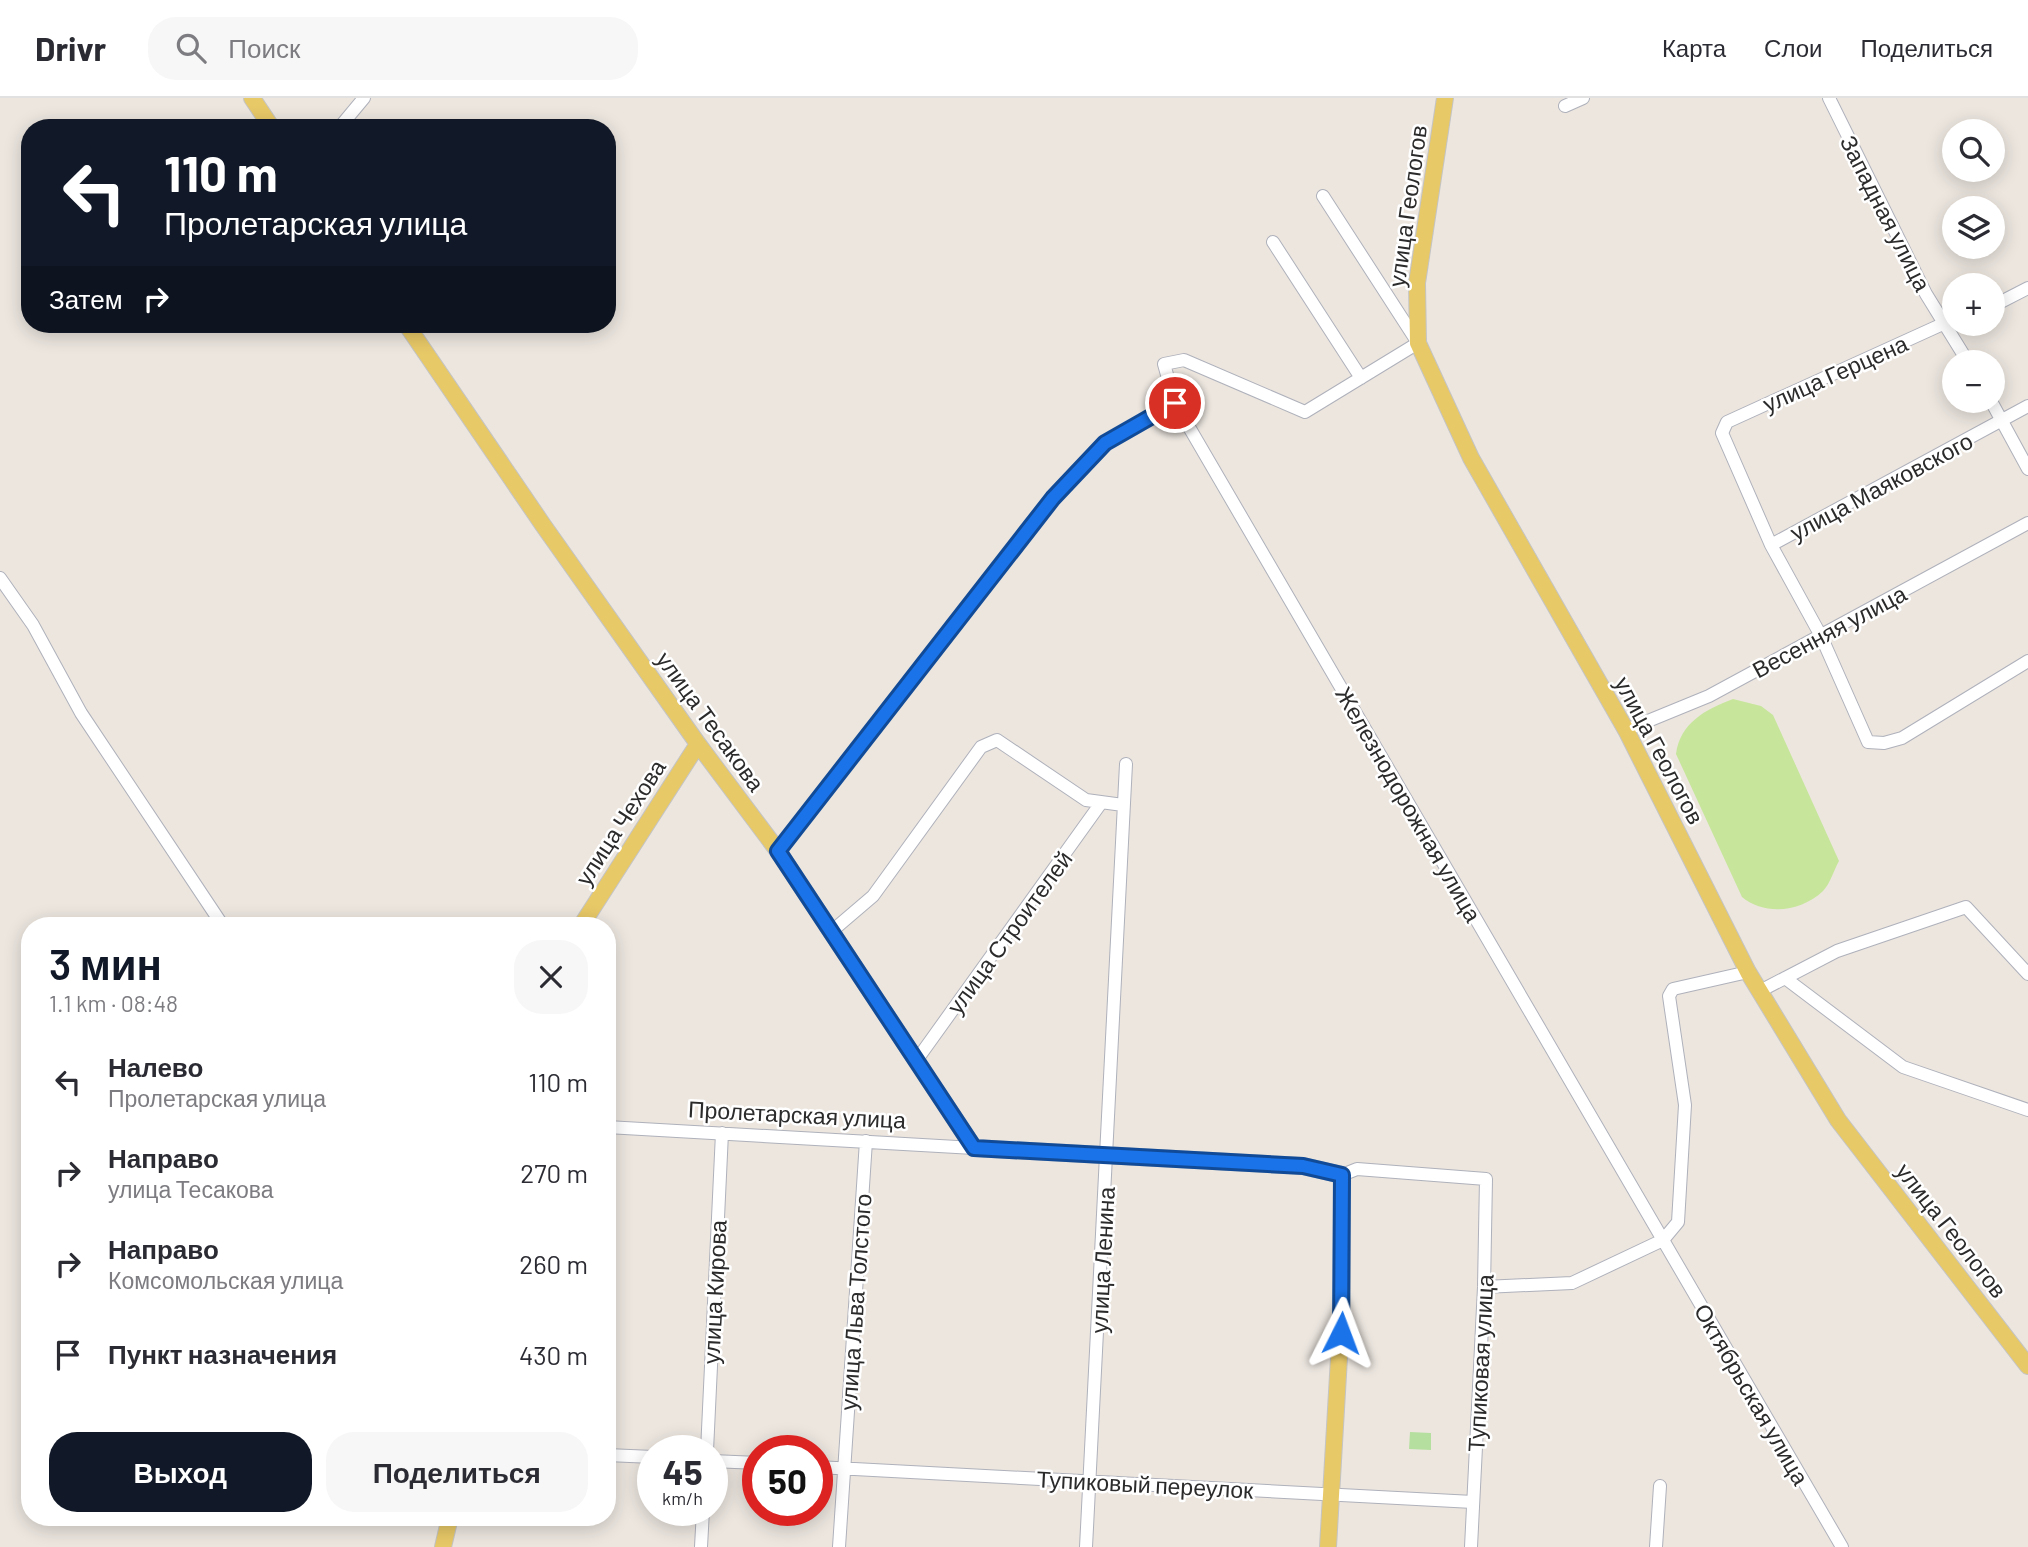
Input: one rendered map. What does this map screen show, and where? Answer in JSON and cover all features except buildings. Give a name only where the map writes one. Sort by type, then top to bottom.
[{"type":"main road","points":[[252,98],[266,119]]},
{"type":"main road","name":"улица Геологов","points":[[1445,98],[1417,283],[1418,343],[1471,458],[1626,730],[1748,972],[1838,1119],[2028,1366]]},
{"type":"main road","name":"улица Тесакова","points":[[412,333],[543,525],[698,744],[778,851],[974,1148]]},
{"type":"main road","name":"улица Чехова","points":[[587,917],[698,744]]},
{"type":"main road","name":"Пролетарская улица","points":[[974,1148],[1303,1166],[1342,1175]]},
{"type":"main road","points":[[1328,1547],[1342,1306],[1342,1175]]},
{"type":"main road","points":[[443,1547],[448,1526]]},
{"type":"street","points":[[346,119],[363,98]]},
{"type":"street","points":[[1565,106],[1583,98]]},
{"type":"street","name":"Западная улица","points":[[1829,98],[1926,294],[1942,313]]},
{"type":"street","points":[[1273,242],[1361,378],[1418,343],[1323,196]]},
{"type":"street","points":[[2005,300],[2028,288]]},
{"type":"street","name":"улица Герцена","points":[[1771,545],[1722,433],[1727,422],[1942,327]]},
{"type":"street","name":"Железнодорожная улица","points":[[1361,378],[1305,412],[1184,360],[1164,364],[1175,403],[1663,1240]]},
{"type":"street","points":[[778,851],[1053,498],[1105,443],[1175,403]]},
{"type":"street","name":"улица Маяковского","points":[[1771,545],[2028,406]]},
{"type":"street","points":[[1998,413],[2028,468]]},
{"type":"street","name":"Весенняя улица","points":[[1626,730],[1709,696],[2028,523]]},
{"type":"street","points":[[1771,545],[1821,635],[1868,742],[1884,743],[1902,738],[2028,661]]},
{"type":"street","points":[[0,578],[33,625],[81,713],[217,917]]},
{"type":"street","points":[[832,931],[873,896],[981,747],[998,740],[1086,800],[1123,805]]},
{"type":"street","name":"улица Ленина","points":[[1086,1547],[1126,764]]},
{"type":"street","name":"улица Строителей","points":[[916,1061],[1101,803]]},
{"type":"street","points":[[1760,990],[1836,951],[1966,907],[2028,974]]},
{"type":"street","points":[[1484,1287],[1572,1283],[1663,1240],[1678,1222],[1685,1105],[1670,996],[1673,989],[1748,972]]},
{"type":"street","points":[[1785,978],[1903,1067],[2028,1110]]},
{"type":"street","name":"Пролетарская улица","points":[[616,1127],[974,1148]]},
{"type":"street","name":"улица Кирова","points":[[707,1435],[722,1133]]},
{"type":"street","name":"улица Льва Толстого","points":[[839,1547],[866,1141]]},
{"type":"street","name":"Пролетарская улица","points":[[1342,1175],[1357,1169],[1486,1180]]},
{"type":"street","name":"Тупиковая улица","points":[[1471,1547],[1484,1287],[1486,1180]]},
{"type":"street","name":"Октябрьская улица","points":[[1663,1240],[1842,1547]]},
{"type":"street","points":[[616,1455],[637,1456]]},
{"type":"street","name":"Тупиковый переулок","points":[[833,1468],[1473,1502]]},
{"type":"street","points":[[1656,1547],[1660,1486]]},
{"type":"street","points":[[701,1547],[702,1526]]},
{"type":"green space","points":[[1733,699],[1761,706],[1773,715],[1839,861],[1823,891],[1794,907],[1761,907],[1742,897],[1676,754],[1683,734],[1696,719],[1713,707]]},
{"type":"green space","points":[[1410,1432],[1431,1433],[1431,1450],[1409,1449]]},
{"type":"route","points":[[1175,403],[1105,443],[1053,498],[778,851],[974,1148],[1303,1166],[1342,1175],[1341,1333]]}]
